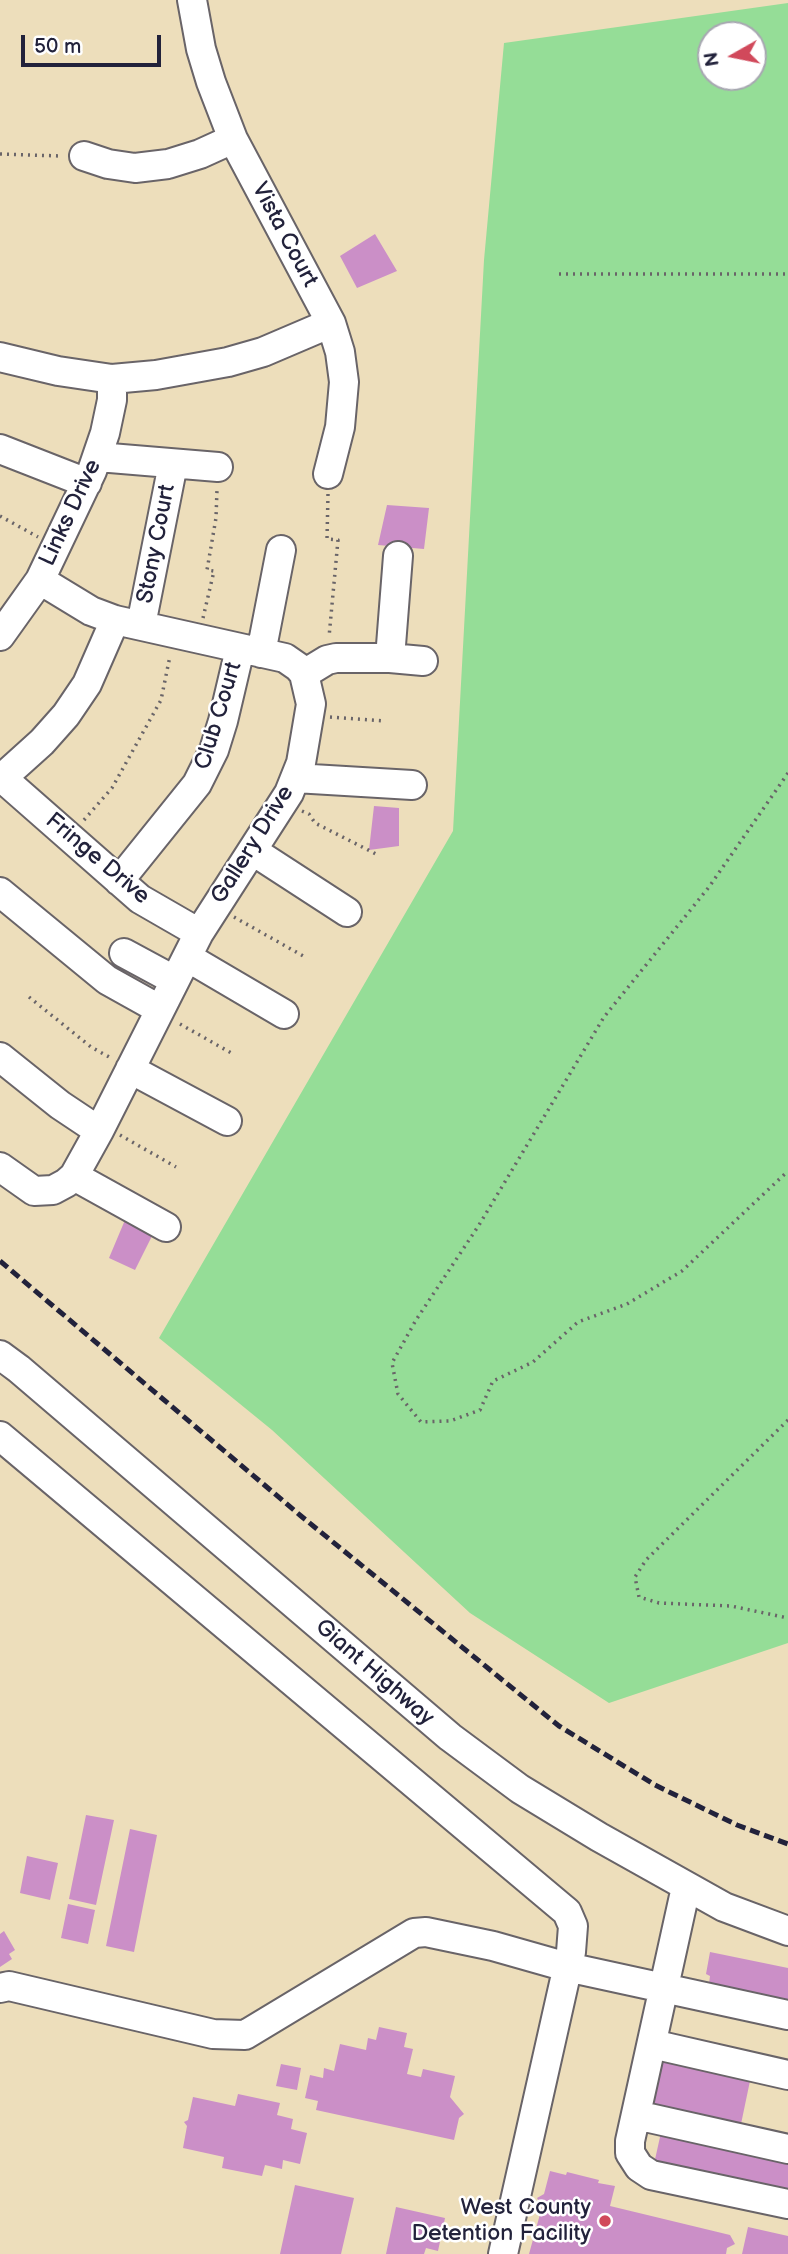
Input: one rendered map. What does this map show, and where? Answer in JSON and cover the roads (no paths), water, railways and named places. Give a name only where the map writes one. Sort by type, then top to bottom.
[{"type":"street","name":"Vista Court","points":[[192,0],[208,71],[233,139],[331,323],[340,352],[344,382],[340,427],[328,474]]},
{"type":"street","points":[[84,156],[108,164],[135,168],[168,164],[200,154],[233,139]]},
{"type":"street","points":[[0,357],[58,371],[112,379],[191,370],[228,362],[263,352],[331,323]]},
{"type":"street","name":"Links Drive","points":[[0,636],[9,606],[40,580],[93,470],[111,400],[112,379]]},
{"type":"street","points":[[0,449],[93,470],[173,464],[218,467]]},
{"type":"street","name":"Stony Court","points":[[1,777],[42,742],[66,715],[128,623],[173,464]]},
{"type":"street","name":"Club Court","points":[[119,881],[197,784],[214,750],[251,651],[281,550]]},
{"type":"street","points":[[390,658],[398,556]]},
{"type":"street","points":[[40,580],[91,611],[128,623],[285,658],[298,667],[390,658],[423,661]]},
{"type":"street","name":"Gallery Drive","points":[[70,1180],[101,1128],[187,956],[289,790],[301,763],[315,667]]},
{"type":"street","name":"Fringe Drive","points":[[1,777],[141,899],[187,956]]},
{"type":"street","points":[[289,790],[412,785]]},
{"type":"street","points":[[253,850],[347,912]]},
{"type":"street","points":[[0,892],[107,979],[159,1009]]},
{"type":"street","points":[[124,953],[187,956],[284,1014]]},
{"type":"street","points":[[0,1057],[60,1105],[101,1128]]},
{"type":"street","points":[[131,1069],[227,1121]]},
{"type":"street","points":[[0,1167],[34,1191],[53,1190],[70,1180],[166,1227]]},
{"type":"street","name":"Giant Highway","points":[[0,1355],[450,1737],[520,1789],[724,1907],[788,1931]]},
{"type":"street","points":[[0,1436],[567,1912],[573,1926],[568,1967],[503,2254]]},
{"type":"street","points":[[687,1887],[630,2141],[630,2153],[639,2167],[651,2175],[788,2204]]},
{"type":"street","points":[[0,1988],[9,1986],[213,2034],[245,2035],[414,1933],[426,1932],[493,1946],[568,1967],[788,2015]]},
{"type":"street","points":[[652,2044],[788,2075]]},
{"type":"street","points":[[636,2115],[788,2149]]},
{"type":"railway","points":[[0,1261],[301,1516],[559,1726],[655,1785],[737,1825],[788,1844]]},
{"type":"place","name":"West County Detention Facility","points":[[605,2221]]}]
